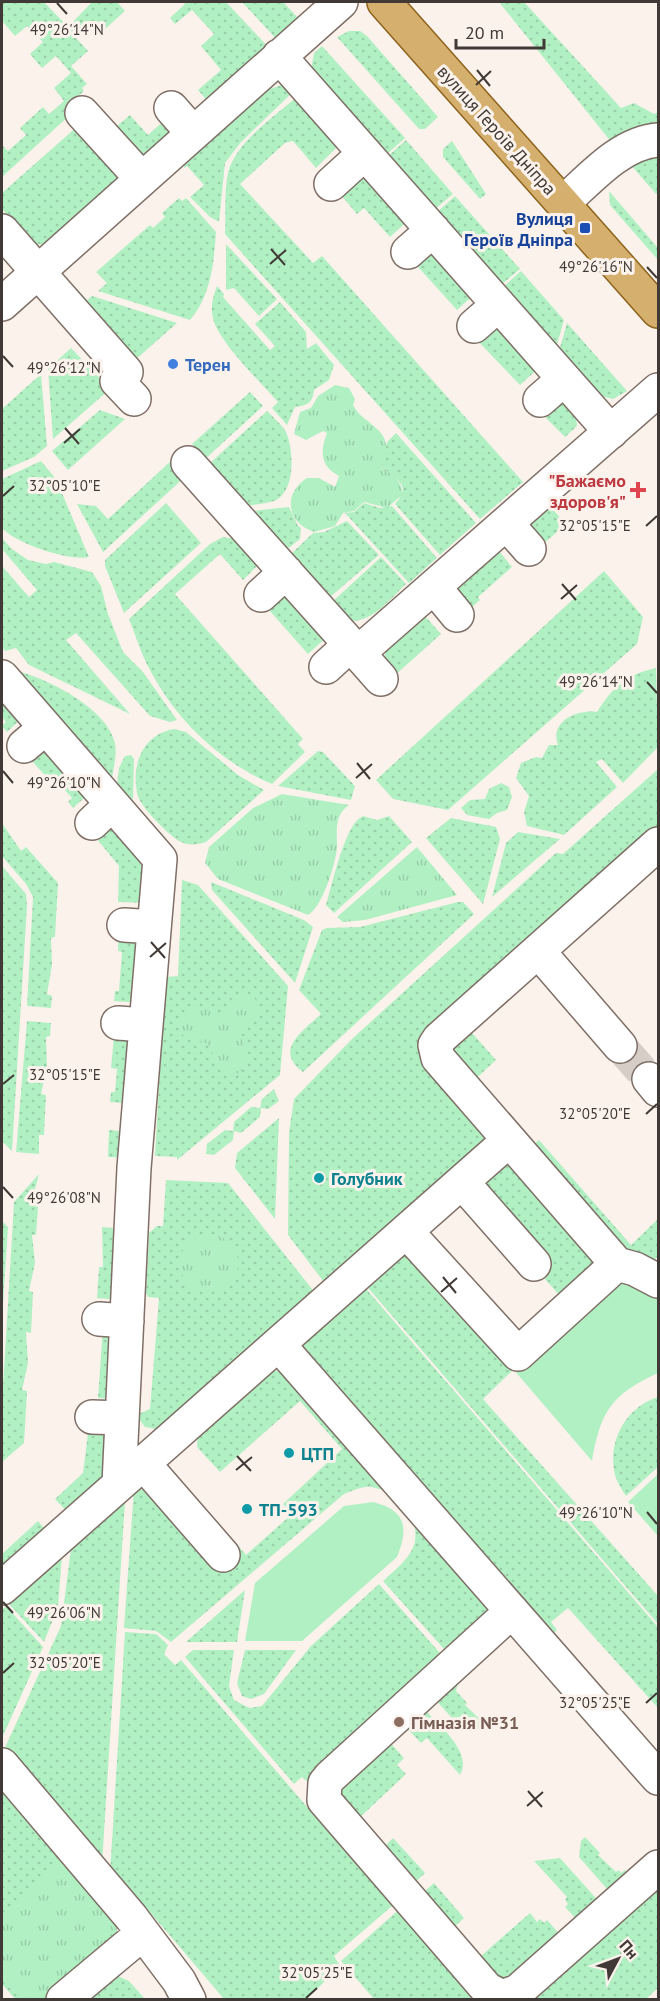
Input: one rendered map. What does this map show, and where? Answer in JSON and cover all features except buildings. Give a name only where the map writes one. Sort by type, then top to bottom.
[{"type":"main road","name":"вулиця Героїв Дніпра","points":[[384,2],[658,311]]},
{"type":"lane","points":[[2,304],[341,2]]},
{"type":"lane","points":[[279,56],[611,432]]},
{"type":"lane","points":[[171,108],[193,133]]},
{"type":"lane","points":[[82,113],[142,179]]},
{"type":"lane","points":[[562,203],[615,158],[644,141],[658,140]]},
{"type":"lane","points":[[331,184],[365,153]]},
{"type":"lane","points":[[408,252],[433,230]]},
{"type":"lane","points":[[2,231],[126,372],[117,381],[134,399]]},
{"type":"lane","points":[[474,326],[498,304]]},
{"type":"lane","points":[[540,400],[564,378]]},
{"type":"lane","points":[[326,667],[355,648],[434,587],[658,390]]},
{"type":"lane","points":[[188,463],[381,679]]},
{"type":"lane","points":[[507,524],[529,549]]},
{"type":"lane","points":[[261,595],[286,573]]},
{"type":"lane","points":[[434,587],[457,615]]},
{"type":"lane","points":[[2,677],[35,737],[102,813],[160,859],[139,926],[125,1124],[107,1418],[119,1484]]},
{"type":"lane","points":[[658,844],[435,1045],[438,1058],[508,1141],[618,1264],[635,1269],[658,1281]]},
{"type":"lane","points":[[538,951],[620,1046]]},
{"type":"lane","points":[[2,1588],[55,1524],[119,1484],[508,1141]]},
{"type":"lane","points":[[462,1182],[534,1264]]},
{"type":"lane","points":[[406,1231],[518,1354],[618,1264]]},
{"type":"lane","points":[[278,1344],[658,1778]]},
{"type":"lane","points":[[143,1463],[222,1555]]},
{"type":"lane","points":[[512,1611],[330,1777],[325,1784],[324,1800],[486,1989],[502,1997],[518,1991],[658,1867]]},
{"type":"lane","points":[[2,1765],[143,1933],[179,1981],[189,2000]]},
{"type":"lane","points":[[63,2000],[143,1933]]},
{"type":"green space","points":[[2,2],[44,2],[68,27],[92,2],[117,2],[125,11],[104,30],[96,21],[76,38],[88,51],[71,66],[87,84],[82,88],[84,91],[66,107],[71,114],[2,177],[2,145],[8,151],[26,135],[20,128],[43,107],[49,114],[64,101],[54,88],[71,73],[56,56],[42,68],[30,54],[43,42],[27,26],[15,36],[2,21]]},
{"type":"green space","points":[[183,2],[226,2],[272,51],[211,105],[198,90],[221,70],[201,46],[214,34],[192,10],[175,24],[170,18],[185,4]]},
{"type":"green space","points":[[242,2],[283,2],[303,23],[280,43]]},
{"type":"green space","points":[[499,2],[524,2],[621,108],[634,103],[654,114],[658,112],[658,130],[612,143]]},
{"type":"green space","points":[[349,31],[360,31],[367,36],[438,117],[425,129],[419,129],[337,37]]},
{"type":"green space","points":[[322,46],[405,138],[386,155],[311,70],[314,53]]},
{"type":"green space","points":[[282,85],[295,90],[241,142],[225,163],[219,222],[210,217],[190,197],[204,185],[187,166],[184,168],[183,162],[263,91]]},
{"type":"green space","points":[[300,94],[343,141],[316,168],[293,141],[285,143],[240,184],[313,263],[322,256],[523,482],[480,519],[225,234],[226,188],[232,161],[258,129]]},
{"type":"green space","points":[[130,115],[148,135],[167,118],[177,130],[146,158],[117,126]]},
{"type":"green space","points":[[80,124],[122,180],[49,245],[32,244],[2,209],[2,193]]},
{"type":"green space","points":[[406,140],[453,194],[434,210],[387,157]]},
{"type":"green space","points":[[452,141],[486,194],[480,199],[443,157],[443,149]]},
{"type":"green space","points":[[658,158],[658,192],[656,194],[630,164],[636,160]]},
{"type":"green space","points":[[355,171],[372,174],[411,218],[390,237],[364,208],[357,214],[335,188]]},
{"type":"green space","points":[[609,191],[658,248],[658,260],[610,205]]},
{"type":"green space","points":[[455,196],[520,269],[501,285],[436,213]]},
{"type":"green space","points":[[179,198],[182,201],[186,198],[216,232],[207,290],[190,320],[98,291],[107,283],[96,272],[150,225],[153,228],[165,217],[162,213]]},
{"type":"green space","points":[[226,244],[277,299],[259,316],[234,288],[226,290]]},
{"type":"green space","points":[[437,247],[477,292],[457,310],[409,257]]},
{"type":"green space","points":[[521,271],[564,320],[556,348],[503,287]]},
{"type":"green space","points":[[217,286],[224,294],[223,297],[270,350],[275,346],[255,324],[280,302],[306,332],[307,349],[316,343],[334,365],[329,380],[314,390],[309,403],[295,407],[287,425],[272,408],[278,402],[241,362],[216,327],[212,309]]},
{"type":"green space","points":[[77,289],[87,300],[92,296],[177,323],[135,360],[79,295]]},
{"type":"green space","points":[[502,321],[541,366],[520,385],[471,334]]},
{"type":"green space","points":[[567,323],[627,391],[613,399],[601,396],[559,351]]},
{"type":"green space","points":[[71,348],[110,389],[53,439],[48,369]]},
{"type":"green space","points":[[41,374],[47,446],[34,457],[2,471],[2,409]]},
{"type":"green space","points":[[335,385],[349,388],[355,399],[353,405],[383,436],[386,443],[381,464],[398,480],[402,495],[387,508],[364,502],[354,511],[343,513],[335,526],[314,532],[305,528],[293,515],[291,500],[294,492],[307,478],[319,478],[335,487],[339,476],[328,468],[323,457],[323,446],[327,433],[323,431],[306,440],[294,434],[300,412],[311,408],[318,396]]},
{"type":"green space","points":[[250,392],[263,406],[205,459],[192,444]]},
{"type":"green space","points":[[554,393],[575,416],[577,426],[565,437],[538,410]]},
{"type":"green space","points":[[100,410],[125,419],[68,470],[52,451]]},
{"type":"green space","points":[[267,411],[284,429],[289,440],[292,459],[290,480],[281,496],[274,501],[246,506],[210,463]]},
{"type":"green space","points":[[396,433],[476,523],[440,555],[395,504],[401,496],[402,485],[381,464],[387,442]]},
{"type":"green space","points":[[172,460],[187,475],[103,552],[77,504],[96,506],[108,519]]},
{"type":"green space","points":[[41,461],[56,479],[89,557],[70,557],[43,550],[18,540],[2,528],[2,479]]},
{"type":"green space","points":[[166,503],[201,543],[124,613],[105,566],[105,560]]},
{"type":"green space","points":[[364,503],[380,508],[392,506],[437,558],[409,583],[345,513],[354,512]]},
{"type":"green space","points":[[547,503],[566,524],[541,546],[526,521]]},
{"type":"green space","points":[[289,507],[301,528],[300,539],[286,550],[251,511]]},
{"type":"green space","points":[[347,521],[379,555],[329,598],[291,554],[313,533],[324,532]]},
{"type":"green space","points":[[223,537],[234,539],[258,565],[243,580],[220,554],[175,594],[303,739],[298,744],[305,752],[272,784],[235,764],[201,738],[186,722],[150,670],[129,619],[210,544]]},
{"type":"green space","points":[[2,538],[12,549],[28,560],[46,564],[54,562],[92,572],[101,586],[108,614],[123,652],[143,672],[177,720],[170,722],[150,716],[76,633],[66,640],[130,714],[29,665],[16,648],[5,651],[2,647],[2,566],[29,597],[37,590],[2,549]]},
{"type":"green space","points":[[499,551],[512,567],[478,597],[480,600],[464,614],[454,591]]},
{"type":"green space","points":[[381,557],[406,584],[375,613],[352,621],[332,602]]},
{"type":"green space","points":[[604,571],[643,617],[637,644],[448,810],[393,799],[376,780]]},
{"type":"green space","points":[[291,593],[329,635],[308,654],[261,601]]},
{"type":"green space","points":[[424,615],[441,634],[394,676],[383,664],[386,649]]},
{"type":"green space","points":[[656,668],[658,747],[623,783],[602,759],[596,762],[617,787],[564,835],[527,826],[524,812],[529,796],[516,778],[521,763],[536,757],[542,758],[549,745],[558,745],[556,737],[558,729],[567,718],[582,713],[597,712],[621,683],[637,674]]},
{"type":"green space","points":[[17,671],[59,687],[99,717],[108,728],[116,749],[112,778]]},
{"type":"green space","points":[[2,690],[24,716],[7,732],[2,726],[6,722],[2,717]]},
{"type":"green space","points":[[174,729],[186,732],[238,775],[264,790],[203,843],[186,844],[179,841],[148,812],[137,793],[136,771],[142,752],[155,737]]},
{"type":"green space","points":[[46,738],[92,791],[73,808],[68,802],[72,798],[55,779],[51,782],[31,760]]},
{"type":"green space","points":[[318,751],[323,752],[355,786],[351,800],[278,786]]},
{"type":"green space","points":[[131,755],[134,759],[133,800],[117,784],[119,768],[125,756]]},
{"type":"green space","points":[[658,769],[658,836],[438,1029],[490,1136],[330,1290],[288,1235],[289,1132],[294,1099],[352,1039],[556,853],[563,854]]},
{"type":"green space","points":[[501,783],[509,787],[512,797],[507,810],[489,819],[467,815],[461,808],[470,800],[485,799],[489,789]]},
{"type":"green space","points":[[282,794],[349,805],[339,818],[336,854],[331,874],[318,904],[308,915],[218,879],[205,863],[209,847],[253,808]]},
{"type":"green space","points":[[111,812],[129,834],[140,853],[145,875],[146,903],[118,902],[119,866],[91,832]]},
{"type":"green space","points":[[363,816],[377,820],[389,816],[412,842],[334,913],[326,905],[336,870],[350,830]]},
{"type":"green space","points":[[451,818],[496,827],[500,839],[483,904],[426,838]]},
{"type":"green space","points":[[2,823],[21,851],[26,847],[58,883],[55,937],[51,938],[52,965],[47,994],[52,996],[51,1008],[27,1006],[33,897],[26,884],[2,856]]},
{"type":"green space","points":[[518,832],[560,839],[492,897],[506,843]]},
{"type":"green space","points":[[417,847],[457,895],[365,920],[343,922],[337,917]]},
{"type":"green space","points":[[2,866],[26,894],[27,905],[12,1151],[2,1141]]},
{"type":"green space","points":[[182,880],[198,885],[288,986],[280,1075],[177,1160],[177,1157],[155,1156],[165,977],[178,976]]},
{"type":"green space","points":[[211,882],[304,920],[313,927],[295,983],[212,890]]},
{"type":"green space","points":[[463,902],[474,914],[303,1072],[294,1064],[291,1048],[294,1041],[321,1014],[299,990],[322,930],[360,927]]},
{"type":"green space","points":[[119,933],[144,935],[140,1003],[114,1001],[115,991],[119,991],[122,952],[118,951]]},
{"type":"green space","points":[[243,993],[250,994],[259,1002],[260,1015],[242,1034],[242,1041],[249,1055],[246,1064],[234,1075],[224,1075],[212,1061],[213,1049],[206,1043],[185,1038],[179,1029],[178,1020],[186,1010],[197,1005],[221,1017],[234,997]]},
{"type":"green space","points":[[27,1021],[51,1023],[50,1036],[46,1037],[47,1067],[41,1094],[46,1095],[44,1135],[39,1135],[39,1154],[16,1152]]},
{"type":"green space","points":[[465,1025],[496,1060],[470,1084],[452,1063],[452,1039]]},
{"type":"green space","points":[[138,1032],[134,1104],[110,1102],[111,1092],[115,1092],[117,1069],[111,1068],[114,1036]]},
{"type":"green space","points":[[274,1089],[279,1101],[268,1109],[261,1108],[260,1117],[241,1133],[234,1131],[233,1140],[214,1155],[206,1154],[207,1144],[225,1130],[233,1131],[234,1122],[251,1107],[260,1108],[262,1099]]},
{"type":"green space","points":[[279,1118],[275,1219],[235,1168],[237,1153]]},
{"type":"green space","points":[[109,1130],[132,1132],[130,1158],[108,1157]]},
{"type":"green space","points":[[539,1140],[631,1245],[658,1219],[658,1256],[649,1265],[618,1248],[528,1149]]},
{"type":"green space","points":[[511,1161],[599,1266],[561,1297],[535,1268],[473,1183]]},
{"type":"green space","points":[[39,1174],[34,1193],[39,1194],[36,1235],[32,1235],[35,1263],[29,1291],[33,1292],[31,1333],[26,1332],[28,1363],[22,1390],[27,1391],[24,1443],[2,1462],[2,1404],[14,1202]]},
{"type":"green space","points":[[166,1180],[228,1183],[312,1289],[313,1294],[160,1430],[145,1427],[136,1415],[150,1409],[159,1298],[148,1297],[146,1293],[149,1233],[157,1226],[163,1226]]},
{"type":"green space","points":[[2,1221],[8,1227],[2,1319]]},
{"type":"green space","points":[[102,1227],[127,1229],[122,1300],[97,1298],[99,1267],[103,1267]]},
{"type":"green space","points":[[209,1234],[225,1239],[233,1247],[238,1263],[233,1279],[225,1287],[209,1292],[193,1287],[185,1279],[180,1263],[185,1247],[193,1239]]},
{"type":"green space","points":[[402,1252],[519,1364],[483,1399],[658,1596],[658,1624],[363,1282]]},
{"type":"green space","points":[[618,1277],[658,1287],[658,1373],[629,1389],[611,1406],[604,1417],[592,1461],[513,1369]]},
{"type":"green space","points":[[361,1283],[658,1627],[658,1708],[568,1608],[551,1622],[557,1630],[548,1639],[302,1353],[305,1335]]},
{"type":"green space","points":[[103,1328],[119,1329],[114,1399],[98,1398]]},
{"type":"green space","points":[[261,1371],[282,1372],[301,1386],[483,1589],[489,1610],[482,1628],[452,1658],[383,1581],[410,1552],[415,1541],[415,1531],[409,1514],[397,1499],[389,1493],[371,1487],[344,1494],[171,1642],[156,1631],[124,1628],[134,1489],[149,1490],[215,1564],[237,1544],[246,1555],[292,1514],[283,1504],[342,1449],[300,1401],[220,1472],[197,1447],[198,1431],[204,1421]]},
{"type":"green space","points":[[658,1397],[658,1467],[626,1496],[615,1475],[613,1462],[617,1438],[628,1417],[647,1402]]},
{"type":"green space","points":[[89,1425],[113,1427],[109,1474],[71,1516],[55,1499],[83,1473]]},
{"type":"green space","points":[[658,1474],[658,1536],[628,1502]]},
{"type":"green space","points":[[125,1501],[102,1864],[2,1754],[61,1626],[71,1549]]},
{"type":"green space","points":[[373,1502],[392,1510],[402,1522],[403,1537],[397,1557],[302,1641],[245,1641],[255,1583],[344,1506]]},
{"type":"green space","points":[[38,1521],[49,1534],[2,1577],[2,1554]]},
{"type":"green space","points":[[62,1555],[58,1607],[44,1642],[8,1603]]},
{"type":"green space","points":[[379,1584],[447,1661],[310,1784],[302,1777],[294,1784],[185,1657],[193,1650],[234,1650],[229,1686],[234,1700],[249,1708],[262,1706],[311,1646]]},
{"type":"green space","points":[[245,1590],[237,1642],[186,1642]]},
{"type":"green space","points":[[6,1606],[43,1647],[2,1738],[2,1610]]},
{"type":"green space","points":[[125,1632],[156,1634],[168,1645],[164,1654],[175,1665],[181,1660],[308,1808],[319,1807],[399,1900],[334,1956],[340,1966],[307,1999],[224,1999],[149,1911],[145,1913],[110,1873]]},
{"type":"green space","points":[[245,1650],[296,1650],[264,1694],[251,1699],[242,1696],[237,1683]]},
{"type":"green space","points":[[453,1677],[458,1683],[456,1691],[467,1703],[465,1705],[486,1725],[481,1730],[461,1728],[432,1696]]},
{"type":"green space","points":[[421,1706],[458,1747],[463,1766],[460,1775],[427,1738],[421,1743],[402,1723]]},
{"type":"green space","points":[[385,1737],[404,1758],[397,1765],[406,1774],[357,1820],[336,1807],[336,1781]]},
{"type":"green space","points":[[2,1779],[118,1918],[116,1938],[45,1999],[15,1999],[2,1984]]},
{"type":"green space","points":[[585,1837],[600,1853],[598,1855],[616,1872],[619,1870],[621,1873],[625,1870],[633,1879],[613,1896],[579,1857],[581,1841]]},
{"type":"green space","points":[[393,1838],[425,1873],[409,1888],[383,1848]]},
{"type":"green space","points":[[65,1857],[116,1916],[115,1931],[42,1996],[29,1997],[19,1992],[2,1975],[2,1918]]},
{"type":"green space","points":[[560,1858],[603,1906],[582,1925],[565,1907],[568,1904],[565,1900],[567,1897],[534,1861]]},
{"type":"green space","points":[[658,1876],[658,1988],[646,1999],[519,2000]]},
{"type":"green space","points":[[434,1883],[464,1918],[453,1928],[417,1898]]},
{"type":"green space","points":[[404,1905],[486,1999],[374,1999],[341,1961]]},
{"type":"green space","points":[[530,1913],[537,1922],[540,1919],[544,1923],[547,1920],[565,1940],[513,1986],[473,1963]]},
{"type":"green space","points":[[118,1976],[129,1981],[145,1999],[89,2000],[110,1980]]},
{"type":"tunnel","points":[[620,1046],[649,1079]]},
{"type":"place","name":"Вулиця Героїв Дніпра","points":[[585,228]]},
{"type":"place","name":"Терен","points":[[173,364]]},
{"type":"place","name":"\"Бажаємо здоров'я\"","points":[[638,490]]},
{"type":"place","name":"Голубник","points":[[319,1178]]},
{"type":"place","name":"ЦТП","points":[[289,1453]]},
{"type":"place","name":"ТП-593","points":[[247,1509]]},
{"type":"place","name":"Гімназія №31","points":[[399,1722]]}]
